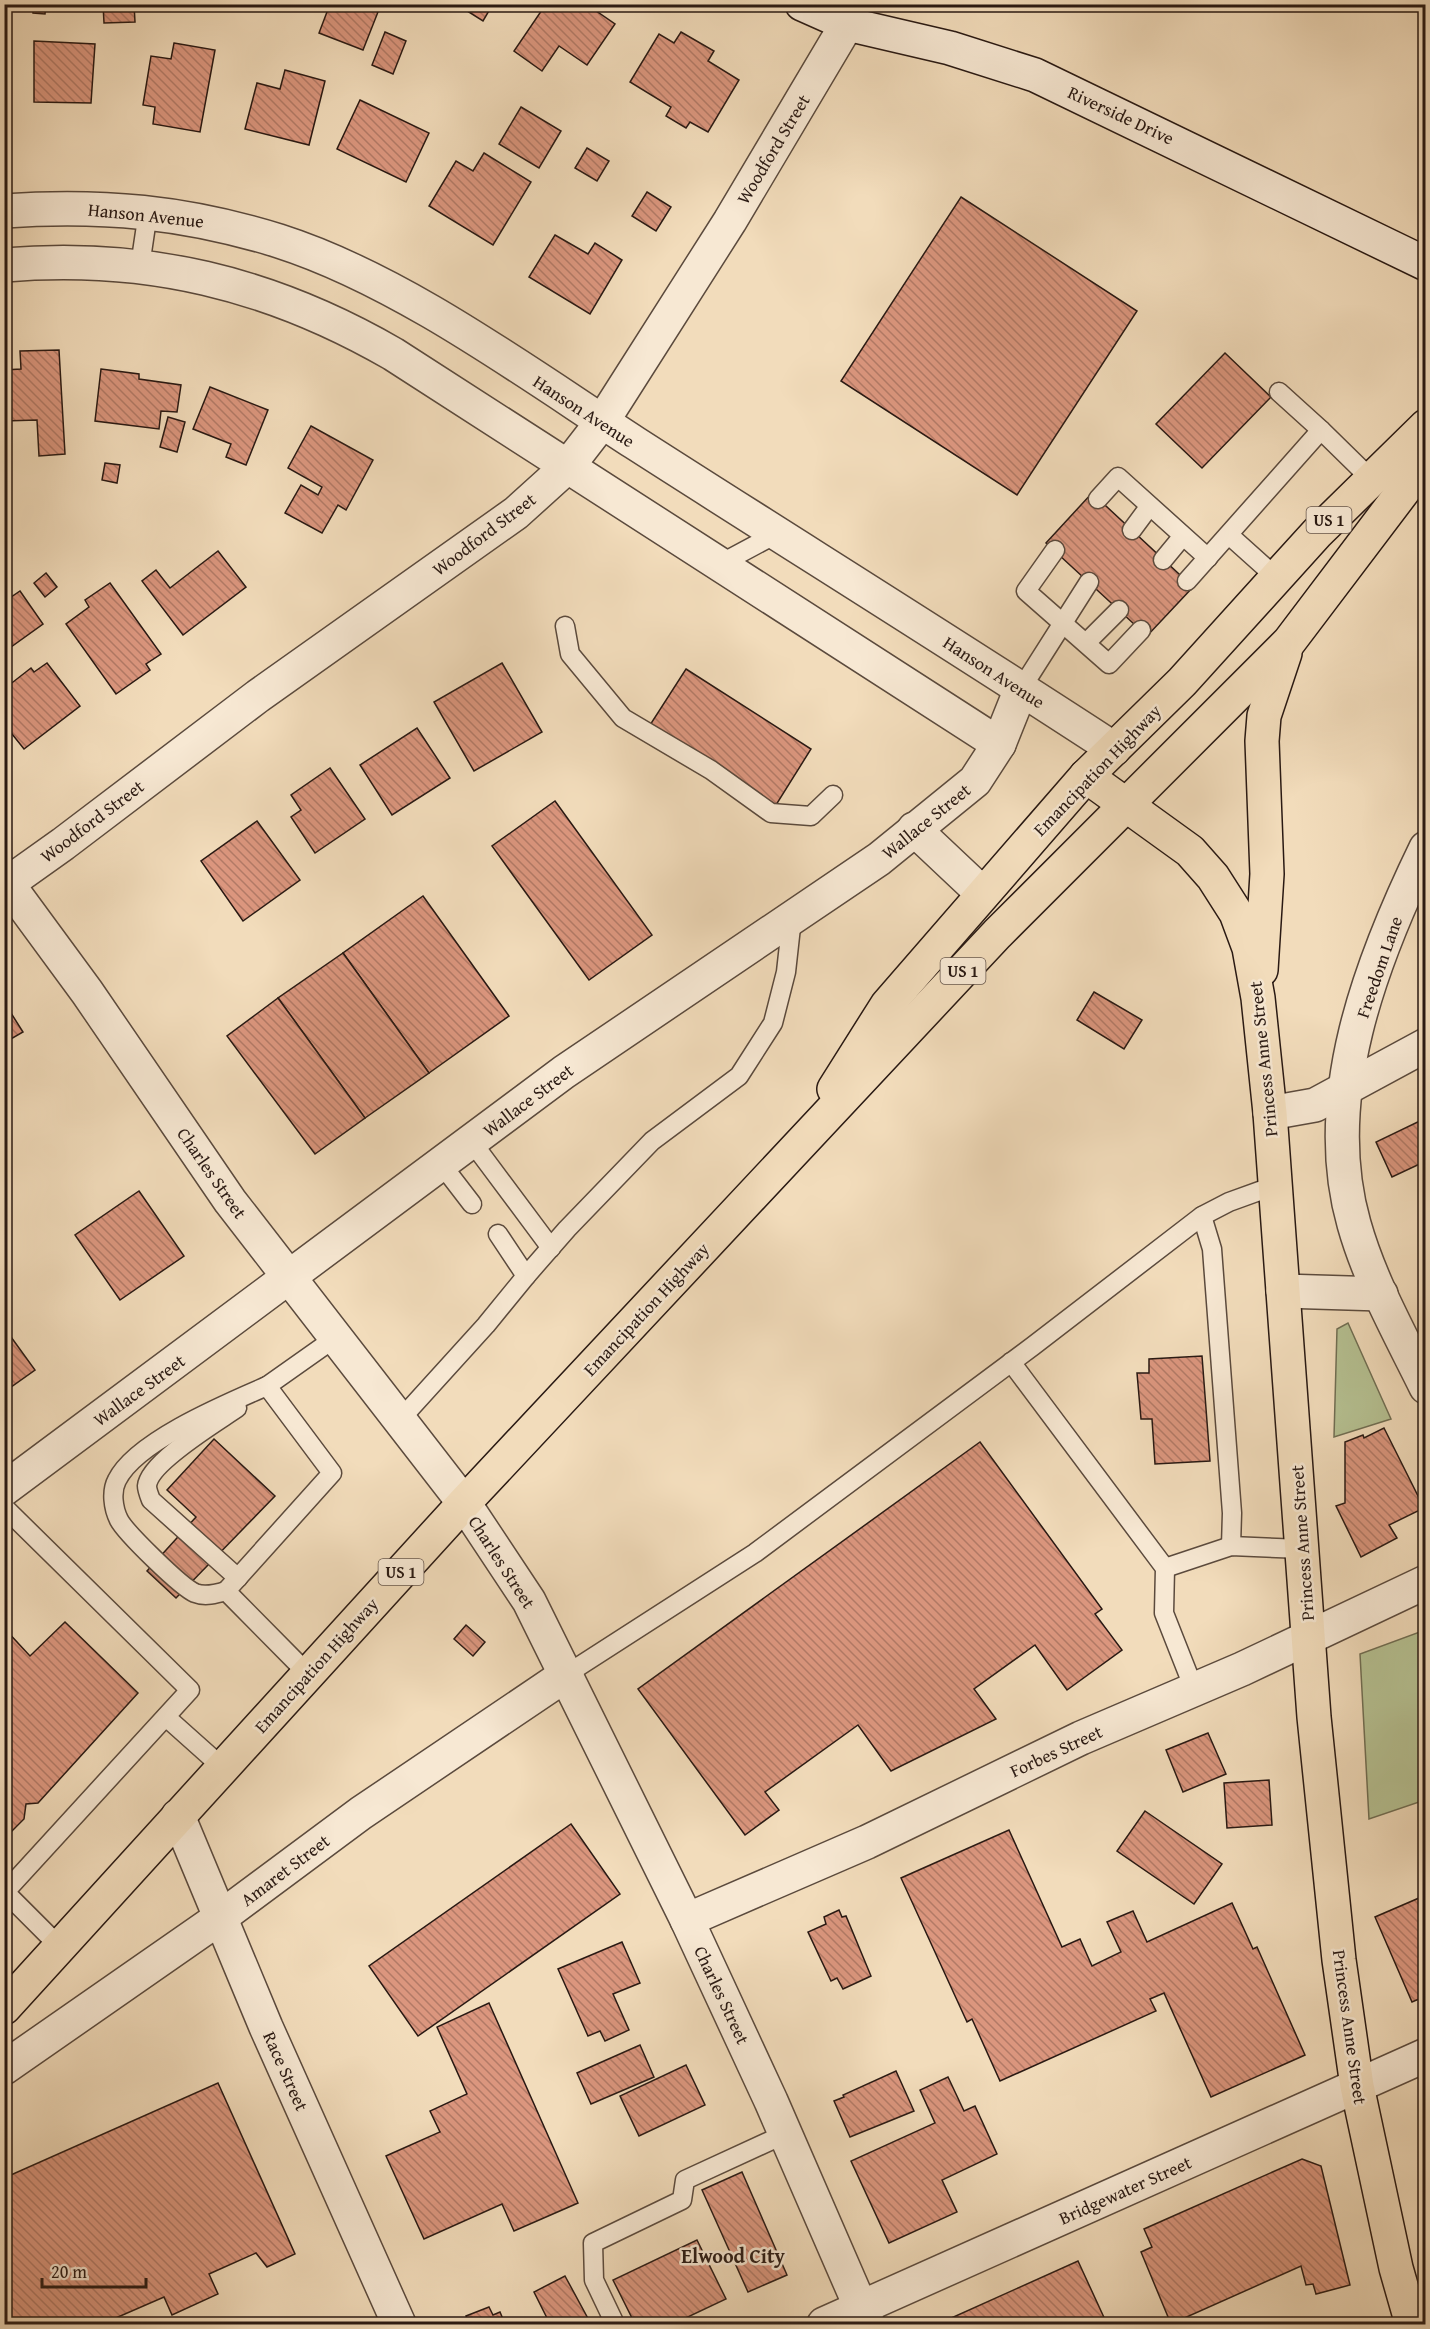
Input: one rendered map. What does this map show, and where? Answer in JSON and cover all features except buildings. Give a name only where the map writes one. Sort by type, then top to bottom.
[{"type":"main road","name":"Emancipation Highway","points":[[803,1142],[835,1086],[887,1005],[983,894],[1086,776],[1182,682],[1370,478],[1425,426]]},
{"type":"main road","name":"Emancipation Highway","points":[[4,2008],[464,1503],[997,934],[1289,642],[1425,460]]},
{"type":"main road","points":[[1258,998],[1267,874],[1262,741],[1264,716],[1289,642]]},
{"type":"main road","points":[[1086,776],[1127,804]]},
{"type":"main road","name":"Princess Anne Street","points":[[1127,804],[1190,851],[1213,877],[1236,913],[1249,948],[1258,998],[1270,1113],[1309,1637],[1339,1960],[1357,2086],[1396,2268],[1412,2325]]},
{"type":"street","name":"Riverside Drive","points":[[802,4],[847,24],[950,48],[1035,75],[1425,264]]},
{"type":"street","name":"Woodford Street","points":[[6,883],[63,844],[258,696],[516,513],[568,466],[602,422],[730,221],[847,24]]},
{"type":"street","name":"Hanson Avenue","points":[[4,211],[66,207],[148,212],[207,221],[273,239],[360,275],[442,320],[1114,749]]},
{"type":"street","points":[[4,265],[97,263],[140,266],[222,280],[274,296],[321,315],[393,354],[999,744]]},
{"type":"street","name":"Wallace Street","points":[[4,1489],[290,1279],[564,1072],[879,859],[975,780],[999,744],[1021,689]]},
{"type":"street","points":[[914,829],[983,894]]},
{"type":"street","name":"Freedom Lane","points":[[1425,848],[1380,956],[1350,1053],[1344,1090],[1343,1166],[1351,1211],[1367,1265],[1425,1387]]},
{"type":"street","name":"Charles Street","points":[[6,883],[87,992],[230,1201],[398,1422],[464,1503],[529,1601],[687,1920],[785,2134],[864,2316]]},
{"type":"street","points":[[1270,1113],[1315,1105],[1425,1045]]},
{"type":"street","points":[[1283,1292],[1381,1294]]},
{"type":"street","name":"Forbes Street","points":[[687,1920],[867,1842],[1080,1738],[1309,1637],[1425,1582]]},
{"type":"street","name":"Amaret Street","points":[[4,2068],[221,1917],[361,1813],[567,1674]]},
{"type":"street","name":"Race Street","points":[[178,1816],[266,2027],[399,2325]]},
{"type":"street","name":"Bridgewater Street","points":[[824,2325],[864,2316],[1425,2055]]},
{"type":"lane","points":[[140,266],[148,212]]},
{"type":"lane","points":[[1279,392],[1370,478]]},
{"type":"lane","points":[[1187,581],[1321,430]]},
{"type":"lane","points":[[1098,499],[1118,477],[1208,558]]},
{"type":"lane","points":[[1132,530],[1149,507]]},
{"type":"lane","points":[[720,564],[776,534]]},
{"type":"lane","points":[[1229,535],[1277,578]]},
{"type":"lane","points":[[1163,560],[1182,537]]},
{"type":"lane","points":[[1055,550],[1026,591],[1109,664],[1141,630]]},
{"type":"lane","points":[[1021,689],[1089,582]]},
{"type":"lane","points":[[1086,643],[1119,610]]},
{"type":"lane","points":[[566,626],[570,654],[623,718],[711,770],[771,813],[811,816],[833,795]]},
{"type":"lane","points":[[398,1422],[486,1325],[551,1248],[652,1141],[739,1076],[773,1023],[786,972],[792,918]]},
{"type":"lane","points":[[472,1142],[551,1248]]},
{"type":"lane","points":[[442,1165],[472,1204]]},
{"type":"lane","points":[[567,1674],[755,1552],[1011,1362],[1202,1216],[1229,1202],[1276,1185]]},
{"type":"lane","points":[[1202,1216],[1212,1249],[1232,1513],[1231,1546]]},
{"type":"lane","points":[[498,1234],[526,1276]]},
{"type":"lane","points":[[308,1674],[232,1584],[151,1500],[147,1486],[152,1474],[164,1461],[335,1338]]},
{"type":"lane","points":[[1011,1362],[1165,1568],[1164,1613],[1194,1689]]},
{"type":"lane","points":[[267,1386],[332,1473],[232,1584],[215,1594],[195,1593],[136,1541],[118,1519],[114,1497],[115,1486],[130,1462],[190,1420],[267,1386]]},
{"type":"lane","points":[[4,1508],[190,1690],[5,1892],[60,1947]]},
{"type":"lane","points":[[1165,1568],[1231,1546],[1302,1549]]},
{"type":"lane","points":[[166,1717],[222,1767]]},
{"type":"lane","points":[[615,2325],[594,2280],[593,2243],[682,2200],[685,2180],[785,2134]]},
{"type":"green space","points":[[1348,1323],[1391,1419],[1334,1437],[1337,1329]]},
{"type":"green space","points":[[1425,1630],[1425,1800],[1369,1819],[1360,1654]]},
{"type":"district","name":"Elwood City","points":[[733,2255]]}]
